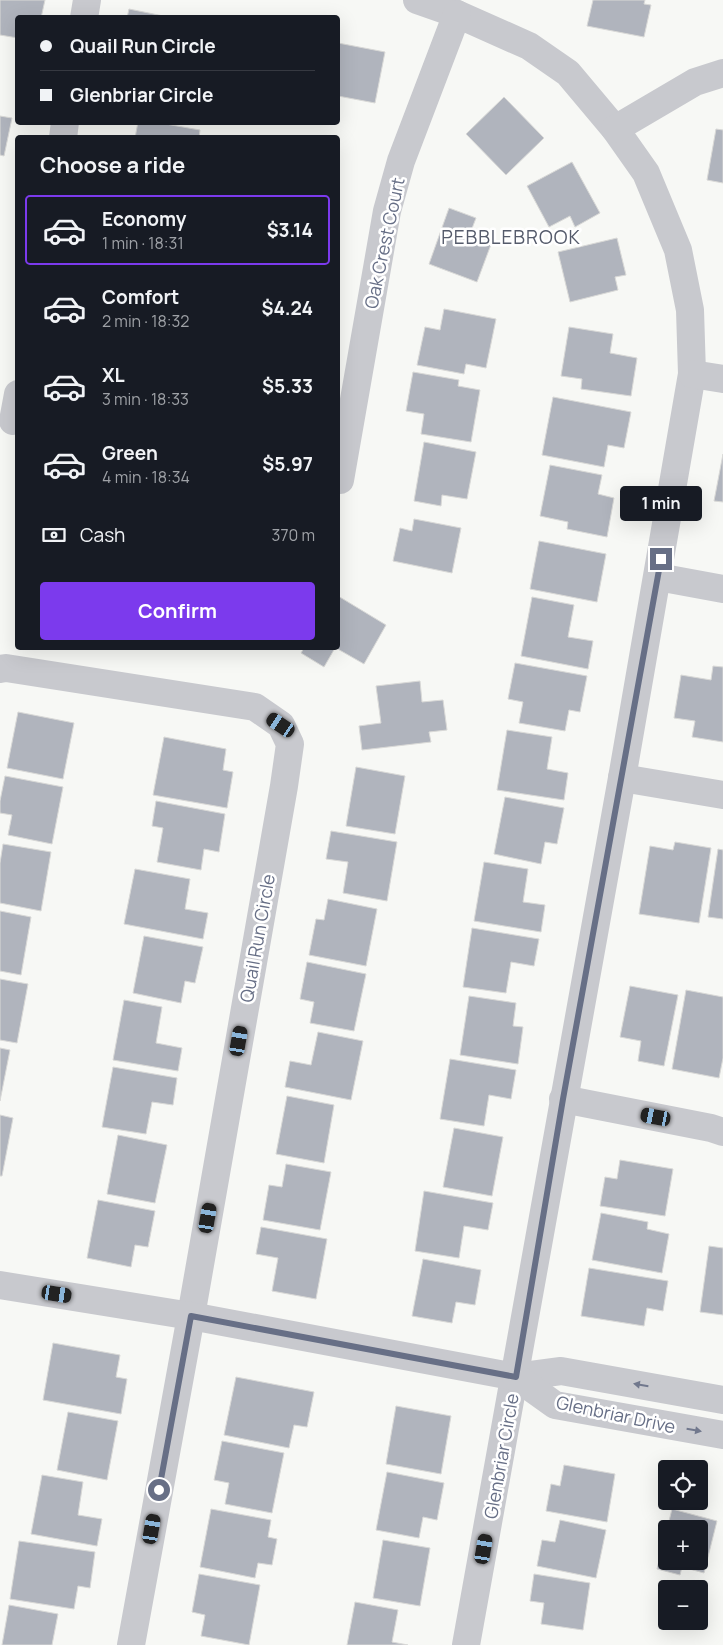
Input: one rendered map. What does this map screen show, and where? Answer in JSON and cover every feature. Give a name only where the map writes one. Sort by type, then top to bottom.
[{"type":"street","points":[[84,15],[87,0]]},
{"type":"street","name":"Glenbriar Circle","points":[[417,0],[457,14],[529,46],[568,74],[615,129],[646,173],[678,250],[690,310],[692,374],[658,577],[563,1099],[516,1377],[466,1645]]},
{"type":"street","name":"Oak Crest Court","points":[[340,480],[387,211],[402,161],[457,14]]},
{"type":"street","points":[[615,129],[695,82],[723,73]]},
{"type":"street","points":[[692,374],[723,379]]},
{"type":"street","points":[[13,421],[15,410]]},
{"type":"street","points":[[658,577],[723,589]]},
{"type":"street","name":"Quail Run Circle","points":[[0,669],[6,668],[255,707],[281,725],[290,744],[191,1316],[131,1645]]},
{"type":"street","points":[[622,778],[723,795]]},
{"type":"street","points":[[563,1099],[723,1132]]},
{"type":"street","name":"Glenbriar Drive","points":[[0,1284],[191,1316],[516,1377],[561,1371],[723,1400]]},
{"type":"street","name":"Glenbriar Drive","points":[[516,1377],[555,1405],[723,1435]]},
{"type":"building","points":[[0,0],[45,0],[42,15],[15,15],[15,38],[0,35]]},
{"type":"building","points":[[593,0],[645,0],[644,4],[651,5],[644,37],[587,26]]},
{"type":"building","points":[[129,9],[158,15],[128,15]]},
{"type":"building","points":[[340,43],[385,52],[375,103],[340,96]]},
{"type":"building","points":[[504,97],[544,138],[506,175],[466,134]]},
{"type":"building","points":[[0,116],[12,118],[4,156],[0,155]]},
{"type":"building","points":[[137,125],[171,125],[200,130],[199,135],[136,135]]},
{"type":"building","points":[[716,129],[723,130],[723,183],[707,180]]},
{"type":"building","points":[[572,162],[600,213],[575,227],[570,216],[549,227],[527,186]]},
{"type":"building","points":[[449,208],[476,218],[471,231],[493,239],[477,282],[429,264]]},
{"type":"building","points":[[617,238],[626,275],[615,277],[618,290],[570,302],[558,252]]},
{"type":"building","points":[[444,309],[496,319],[486,368],[466,364],[464,374],[417,365],[425,327],[440,330]]},
{"type":"building","points":[[569,327],[613,334],[610,353],[637,358],[631,396],[581,389],[582,379],[561,376]]},
{"type":"building","points":[[413,372],[459,380],[458,386],[480,390],[471,442],[421,434],[424,414],[406,411]]},
{"type":"building","points":[[553,397],[631,412],[624,448],[608,445],[604,467],[542,455]]},
{"type":"building","points":[[424,442],[476,452],[467,499],[442,495],[441,506],[414,501]]},
{"type":"building","points":[[723,454],[723,502],[714,501]]},
{"type":"building","points":[[550,465],[602,475],[598,494],[614,498],[607,537],[567,529],[568,522],[540,516]]},
{"type":"building","points":[[414,519],[461,528],[452,573],[393,561],[400,528],[412,531]]},
{"type":"building","points":[[539,541],[606,554],[597,602],[530,589]]},
{"type":"building","points":[[340,597],[386,625],[364,664],[340,650]]},
{"type":"building","points":[[532,597],[574,605],[568,637],[593,641],[588,669],[521,656]]},
{"type":"building","points":[[303,650],[334,650],[324,667],[301,653]]},
{"type":"building","points":[[515,663],[587,676],[580,712],[569,710],[565,731],[519,723],[523,702],[508,699]]},
{"type":"building","points":[[713,666],[723,667],[723,742],[692,737],[695,721],[674,718],[681,675],[711,680]]},
{"type":"building","points":[[420,681],[422,702],[443,700],[447,730],[429,732],[431,742],[362,750],[359,726],[381,723],[376,686]]},
{"type":"building","points":[[18,712],[74,723],[63,779],[7,768]]},
{"type":"building","points":[[507,730],[552,737],[547,769],[568,773],[564,800],[497,790]]},
{"type":"building","points":[[164,737],[226,749],[223,770],[233,772],[227,808],[153,795]]},
{"type":"building","points":[[356,767],[405,776],[395,834],[346,826]]},
{"type":"building","points":[[5,776],[63,787],[52,844],[8,835],[12,815],[0,813],[0,801]]},
{"type":"building","points":[[505,797],[564,808],[557,844],[545,842],[541,864],[494,854]]},
{"type":"building","points":[[156,801],[225,814],[219,852],[204,849],[201,870],[157,862],[163,828],[152,826]]},
{"type":"building","points":[[331,831],[397,842],[387,901],[343,893],[348,862],[326,859]]},
{"type":"building","points":[[675,842],[711,848],[699,923],[639,914],[650,846],[673,850]]},
{"type":"building","points":[[3,844],[51,852],[41,911],[0,903],[0,863]]},
{"type":"building","points":[[718,849],[723,850],[723,919],[708,917]]},
{"type":"building","points":[[484,862],[528,869],[523,902],[545,905],[541,932],[474,921]]},
{"type":"building","points":[[135,869],[190,879],[185,909],[208,913],[203,939],[124,924]]},
{"type":"building","points":[[328,899],[377,909],[366,966],[309,955],[316,919],[324,920]]},
{"type":"building","points":[[0,911],[31,917],[21,975],[0,971]]},
{"type":"building","points":[[472,928],[539,939],[534,966],[511,962],[506,993],[463,987]]},
{"type":"building","points":[[144,936],[203,947],[195,983],[185,981],[181,1003],[133,993]]},
{"type":"building","points":[[307,962],[366,974],[354,1031],[310,1023],[314,1002],[300,999]]},
{"type":"building","points":[[0,979],[28,984],[17,1043],[0,1040]]},
{"type":"building","points":[[630,986],[678,995],[664,1066],[638,1061],[641,1041],[620,1037]]},
{"type":"building","points":[[686,990],[723,997],[723,1058],[719,1078],[672,1069]]},
{"type":"building","points":[[469,996],[516,1003],[513,1026],[523,1027],[518,1064],[460,1055]]},
{"type":"building","points":[[124,1000],[162,1007],[156,1043],[182,1048],[178,1071],[113,1060]]},
{"type":"building","points":[[318,1032],[363,1041],[351,1100],[285,1087],[290,1061],[311,1065]]},
{"type":"building","points":[[0,1048],[10,1050],[0,1101]]},
{"type":"building","points":[[450,1059],[516,1070],[511,1099],[489,1095],[484,1126],[440,1119]]},
{"type":"building","points":[[113,1067],[177,1078],[173,1105],[152,1102],[146,1134],[102,1127]]},
{"type":"building","points":[[287,1096],[334,1105],[324,1163],[276,1154]]},
{"type":"building","points":[[0,1115],[13,1118],[2,1176],[0,1176]]},
{"type":"building","points":[[454,1128],[503,1137],[492,1196],[443,1187]]},
{"type":"building","points":[[118,1135],[167,1145],[155,1203],[107,1194]]},
{"type":"building","points":[[620,1160],[673,1169],[665,1216],[600,1206],[605,1177],[617,1179]]},
{"type":"building","points":[[286,1164],[331,1172],[320,1230],[263,1220],[269,1185],[282,1187]]},
{"type":"building","points":[[424,1191],[493,1203],[488,1230],[464,1226],[459,1258],[415,1251]]},
{"type":"building","points":[[98,1200],[155,1211],[148,1247],[135,1245],[131,1267],[87,1258]]},
{"type":"building","points":[[601,1213],[648,1222],[647,1229],[669,1234],[662,1273],[592,1260]]},
{"type":"building","points":[[261,1227],[327,1239],[316,1299],[272,1291],[278,1258],[256,1254]]},
{"type":"building","points":[[709,1246],[723,1248],[723,1315],[700,1312]]},
{"type":"building","points":[[423,1259],[481,1270],[475,1305],[456,1302],[452,1323],[412,1316]]},
{"type":"building","points":[[589,1268],[668,1281],[663,1311],[647,1308],[644,1326],[581,1316]]},
{"type":"building","points":[[53,1343],[120,1355],[116,1377],[127,1379],[121,1414],[43,1400]]},
{"type":"building","points":[[236,1377],[314,1392],[307,1427],[294,1425],[289,1448],[224,1435]]},
{"type":"building","points":[[396,1406],[451,1416],[441,1474],[386,1464]]},
{"type":"building","points":[[68,1412],[118,1421],[107,1480],[57,1470]]},
{"type":"building","points":[[222,1441],[284,1453],[272,1513],[225,1504],[229,1483],[214,1480]]},
{"type":"building","points":[[564,1465],[615,1474],[607,1522],[546,1511],[551,1484],[560,1486]]},
{"type":"building","points":[[387,1472],[444,1483],[437,1520],[423,1517],[419,1538],[376,1530]]},
{"type":"building","points":[[42,1475],[83,1482],[78,1515],[102,1519],[97,1546],[31,1534]]},
{"type":"building","points":[[211,1509],[271,1520],[268,1537],[277,1539],[272,1565],[258,1563],[255,1578],[200,1567]]},
{"type":"building","points":[[672,1510],[676,1510],[717,1521],[708,1557],[708,1520],[669,1520]]},
{"type":"building","points":[[560,1520],[606,1530],[596,1578],[537,1566],[542,1540],[555,1542]]},
{"type":"building","points":[[383,1540],[430,1548],[420,1606],[373,1598]]},
{"type":"building","points":[[19,1541],[95,1552],[90,1588],[78,1586],[74,1609],[10,1599]]},
{"type":"building","points":[[661,1570],[681,1570],[680,1575]]},
{"type":"building","points":[[693,1570],[705,1570],[704,1573]]},
{"type":"building","points":[[199,1574],[260,1585],[249,1645],[201,1636],[205,1615],[192,1612]]},
{"type":"building","points":[[534,1574],[590,1583],[583,1630],[541,1624],[544,1603],[530,1601]]},
{"type":"building","points":[[355,1602],[398,1610],[392,1642],[408,1645],[347,1645]]},
{"type":"building","points":[[9,1605],[58,1614],[52,1645],[2,1645]]},
{"type":"district","name":"PEBBLEBROOK","points":[[511,237]]},
{"type":"route","points":[[159,1490],[191,1316],[516,1377],[563,1099],[661,559]]}]
